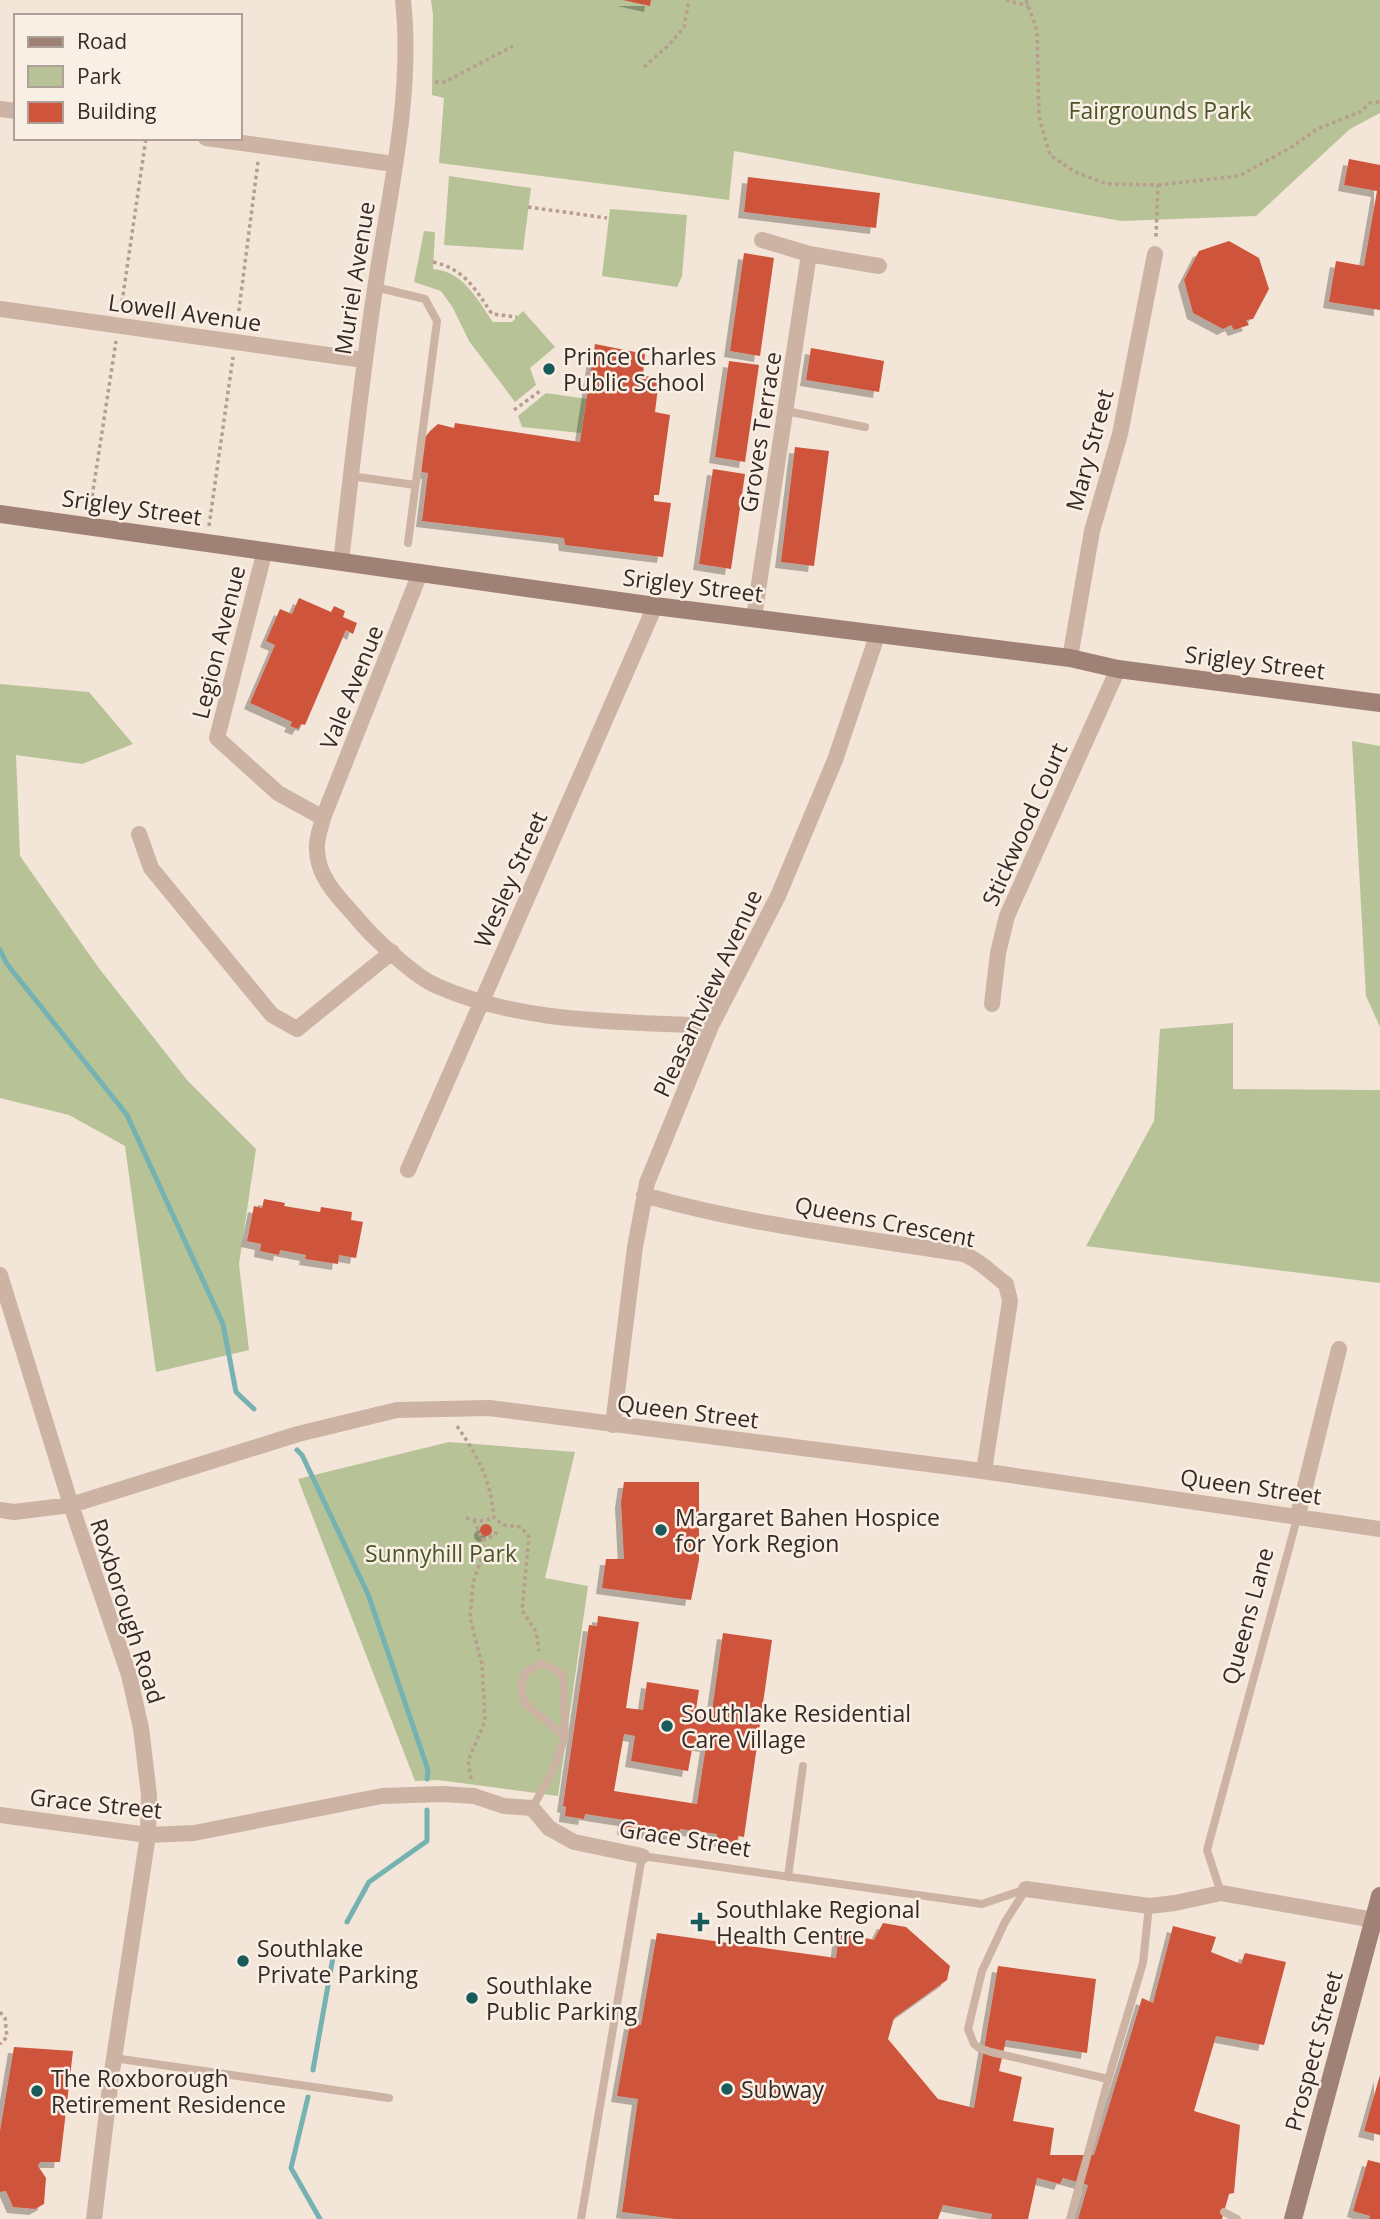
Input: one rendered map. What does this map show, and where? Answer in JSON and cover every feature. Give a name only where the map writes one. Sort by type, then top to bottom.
[{"type":"street","name":"Muriel Avenue","points":[[341,562],[364,360],[398,150],[407,35],[403,0]]},
{"type":"street","points":[[220,140],[394,164]]},
{"type":"street","points":[[762,240],[809,254],[879,266]]},
{"type":"street","name":"Groves Terrace","points":[[754,617],[809,254]]},
{"type":"street","name":"Mary Street","points":[[1070,658],[1092,531],[1120,434],[1155,254]]},
{"type":"street","name":"Lowell Avenue","points":[[0,309],[364,360]]},
{"type":"street","name":"Srigley Street","points":[[0,514],[655,606],[1070,658],[1118,669],[1380,704]]},
{"type":"street","name":"Legion Avenue","points":[[265,550],[217,738],[278,793],[323,818]]},
{"type":"street","name":"Vale Avenue","points":[[420,573],[323,818],[317,849],[330,887],[361,925],[435,986],[481,1002],[558,1018],[711,1026]]},
{"type":"street","name":"Wesley Street","points":[[408,1170],[655,606]]},
{"type":"street","name":"Pleasantview Avenue","points":[[613,1425],[644,1195],[711,1026],[778,896],[835,760],[878,634]]},
{"type":"street","name":"Stickwood Court","points":[[992,1004],[998,953],[1007,916],[1118,669]]},
{"type":"street","points":[[139,834],[151,868],[272,1015],[297,1029],[392,952]]},
{"type":"street","name":"Queens Crescent","points":[[644,1195],[743,1218],[964,1254],[984,1264],[1006,1284],[1010,1301],[984,1471]]},
{"type":"street","name":"Roxborough Road","points":[[0,1275],[71,1505],[129,1675],[141,1728],[149,1795],[148,1835],[114,2058],[94,2219]]},
{"type":"street","name":"Queens Lane","points":[[1298,1515],[1339,1349]]},
{"type":"street","name":"Queen Street","points":[[0,1510],[14,1512],[71,1505],[298,1434],[397,1410],[489,1408],[984,1471],[1380,1529]]},
{"type":"street","name":"Grace Street","points":[[0,1815],[148,1835],[194,1833],[382,1796],[474,1796],[505,1806],[533,1808],[549,1828],[574,1842],[642,1856]]},
{"type":"street","name":"Grace Street","points":[[1026,1889],[1149,1906],[1221,1893],[1374,1920]]},
{"type":"street","name":"Prospect Street","points":[[1293,2219],[1380,1896]]},
{"type":"lane","points":[[375,287],[425,299],[437,321],[408,543]]},
{"type":"lane","points":[[786,411],[865,427]]},
{"type":"lane","points":[[351,476],[415,485]]},
{"type":"lane","name":"Queens Lane","points":[[1221,1893],[1207,1850],[1298,1515]]},
{"type":"lane","points":[[533,1808],[551,1775],[565,1737],[563,1674],[541,1663],[525,1673],[521,1687],[524,1702],[565,1737]]},
{"type":"lane","points":[[788,1877],[803,1766]]},
{"type":"lane","points":[[582,2219],[642,1856]]},
{"type":"lane","name":"Grace Street","points":[[642,1856],[982,1904],[1026,1889]]},
{"type":"lane","points":[[1026,1889],[1005,1922],[982,1971],[968,2029],[974,2044],[979,2049],[1108,2080]]},
{"type":"lane","points":[[1070,2219],[1143,1963],[1149,1906]]},
{"type":"lane","points":[[114,2058],[389,2098]]},
{"type":"lane","points":[[1224,2212],[1237,2219]]},
{"type":"path","points":[[644,67],[668,46],[684,27],[689,0]]},
{"type":"path","points":[[1006,0],[1028,6]]},
{"type":"path","points":[[1026,0],[1037,30],[1039,117],[1050,155],[1075,172],[1107,184],[1158,185],[1239,176],[1290,148],[1317,129],[1360,112],[1370,103],[1380,102]]},
{"type":"path","points":[[435,82],[445,82],[513,46]]},
{"type":"path","points":[[1155,254],[1158,185]]},
{"type":"path","points":[[528,207],[607,218]]},
{"type":"path","points":[[433,262],[447,265],[465,276],[492,314],[517,317]]},
{"type":"path","points":[[514,410],[540,391]]},
{"type":"path","points":[[446,1409],[483,1468],[491,1491],[494,1518],[499,1523],[521,1527],[529,1537],[522,1611],[536,1632],[541,1663]]},
{"type":"path","points":[[466,1518],[489,1521],[494,1518]]},
{"type":"path","points":[[474,1520],[484,1539],[482,1557],[473,1583],[470,1618],[482,1664],[485,1720],[468,1761],[474,1796]]},
{"type":"path","points":[[484,1539],[496,1534],[493,1528],[499,1523]]},
{"type":"path","points":[[0,2012],[5,2018],[7,2037],[0,2044]]},
{"type":"green space","name":"Fairgrounds Park","points":[[431,0],[1380,0],[1380,113],[1350,129],[1256,216],[1121,221],[734,151],[729,200],[439,163],[444,98],[432,95]]},
{"type":"green space","points":[[449,176],[531,188],[523,250],[444,245]]},
{"type":"green space","points":[[610,209],[687,215],[682,276],[677,287],[602,276]]},
{"type":"green space","points":[[424,231],[435,232],[433,269],[444,271],[461,281],[493,322],[512,322],[523,311],[555,347],[530,368],[536,385],[515,402],[469,341],[453,308],[441,291],[414,282]]},
{"type":"green space","points":[[546,393],[587,399],[581,433],[522,427],[518,416]]},
{"type":"green space","points":[[0,684],[89,692],[133,744],[82,764],[16,755],[20,856],[98,967],[187,1080],[256,1149],[239,1264],[249,1350],[156,1372],[125,1146],[69,1115],[0,1098]]},
{"type":"green space","points":[[1352,741],[1380,746],[1380,1027],[1366,996]]},
{"type":"green space","points":[[1233,1023],[1233,1089],[1380,1090],[1380,1283],[1086,1246],[1154,1121],[1160,1029]]},
{"type":"green space","name":"Sunnyhill Park","points":[[449,1442],[575,1452],[545,1578],[588,1586],[558,1796],[438,1780],[415,1781],[298,1479]]},
{"type":"building","points":[[623,0],[651,0],[650,6]]},
{"type":"building","points":[[1349,159],[1380,165],[1380,310],[1329,302],[1336,261],[1364,266],[1377,191],[1344,185]]},
{"type":"building","points":[[748,177],[880,193],[876,228],[744,212]]},
{"type":"building","points":[[1229,241],[1259,258],[1269,289],[1253,319],[1246,320],[1249,325],[1234,330],[1231,325],[1223,329],[1193,313],[1184,280],[1199,251]]},
{"type":"building","points":[[744,253],[774,258],[760,356],[730,351]]},
{"type":"building","points":[[595,344],[645,354],[643,375],[659,379],[655,412],[670,415],[659,495],[654,495],[654,501],[671,503],[663,557],[565,545],[564,538],[422,521],[428,473],[421,472],[425,438],[438,424],[454,428],[455,423],[580,442]]},
{"type":"building","points":[[811,348],[884,361],[879,392],[806,380]]},
{"type":"building","points":[[729,361],[759,365],[745,462],[715,457]]},
{"type":"building","points":[[795,447],[829,451],[814,566],[781,562]]},
{"type":"building","points":[[713,469],[745,474],[731,569],[699,564]]},
{"type":"building","points":[[299,598],[331,612],[334,606],[345,611],[343,617],[357,623],[353,634],[346,630],[305,725],[301,724],[298,729],[290,726],[292,722],[250,703],[275,645],[266,641],[280,609],[292,614]]},
{"type":"building","points":[[264,1199],[285,1203],[284,1206],[320,1212],[321,1207],[352,1212],[351,1220],[363,1222],[356,1258],[339,1255],[338,1264],[305,1259],[306,1255],[280,1250],[279,1255],[260,1251],[261,1244],[247,1241],[254,1206],[262,1208]]},
{"type":"building","name":"Margaret Bahen Hospice for York Region","points":[[624,1482],[699,1482],[699,1560],[691,1600],[602,1588],[606,1559],[624,1559],[621,1502]]},
{"type":"building","points":[[486,1524],[492,1530],[486,1536],[480,1530]]},
{"type":"building","name":"Southlake Residential Care Village","points":[[598,1616],[639,1622],[626,1708],[643,1710],[647,1682],[699,1690],[695,1716],[711,1718],[723,1633],[772,1640],[744,1837],[738,1836],[737,1844],[716,1840],[717,1834],[680,1829],[679,1837],[623,1829],[624,1820],[585,1814],[584,1819],[565,1816],[566,1807],[563,1806],[589,1625],[597,1626]],"holes":[[[624,1734],[635,1736],[631,1761],[688,1771],[693,1744],[706,1746],[697,1804],[614,1791]]]},
{"type":"building","name":"Southlake Regional Health Centre","points":[[883,1923],[906,1927],[950,1966],[947,1980],[894,2018],[888,2039],[938,2099],[974,2108],[998,1966],[1096,1979],[1087,2053],[1006,2040],[999,2071],[1022,2077],[1013,2121],[1054,2128],[1050,2155],[1094,2155],[1142,1998],[1153,2003],[1173,1926],[1216,1937],[1211,1952],[1241,1964],[1245,1953],[1286,1962],[1264,2045],[1216,2036],[1194,2111],[1240,2125],[1234,2193],[1229,2194],[1222,2219],[1078,2219],[1088,2185],[1063,2178],[1060,2184],[1037,2178],[1028,2219],[991,2219],[992,2214],[943,2205],[938,2219],[675,2219],[622,2212],[638,2099],[617,2096],[630,2023],[641,2025],[657,1933],[836,1958],[839,1932],[874,1940]]},
{"type":"building","name":"The Roxborough Retirement Residence","points":[[14,2047],[73,2051],[60,2162],[40,2162],[38,2166],[46,2178],[44,2204],[35,2209],[13,2207],[6,2191],[0,2192],[0,2131]]},
{"type":"building","points":[[1380,2075],[1380,2135],[1364,2131]]},
{"type":"building","points":[[1368,2160],[1380,2163],[1380,2219],[1369,2219],[1370,2216],[1353,2211]]},
{"type":"waterway","points":[[0,950],[7,964],[127,1115],[223,1324],[236,1392],[254,1409]]},
{"type":"waterway","points":[[297,1450],[302,1455],[368,1594],[428,1770],[427,1779]]},
{"type":"waterway","points":[[347,1922],[369,1882],[427,1841],[427,1810]]},
{"type":"waterway","points":[[313,2070],[335,1946]]},
{"type":"waterway","points":[[308,2097],[291,2168],[320,2219]]},
{"type":"place","name":"Prince Charles Public School","points":[[549,369]]},
{"type":"place","name":"Margaret Bahen Hospice for York Region","points":[[661,1530]]},
{"type":"place","name":"Southlake Residential Care Village","points":[[667,1726]]},
{"type":"place","name":"Southlake Regional Health Centre","points":[[700,1922]]},
{"type":"place","name":"Southlake Private Parking","points":[[243,1961]]},
{"type":"place","name":"Southlake Public Parking","points":[[472,1998]]},
{"type":"place","name":"Subway","points":[[727,2089]]},
{"type":"place","name":"The Roxborough Retirement Residence","points":[[37,2091]]}]
